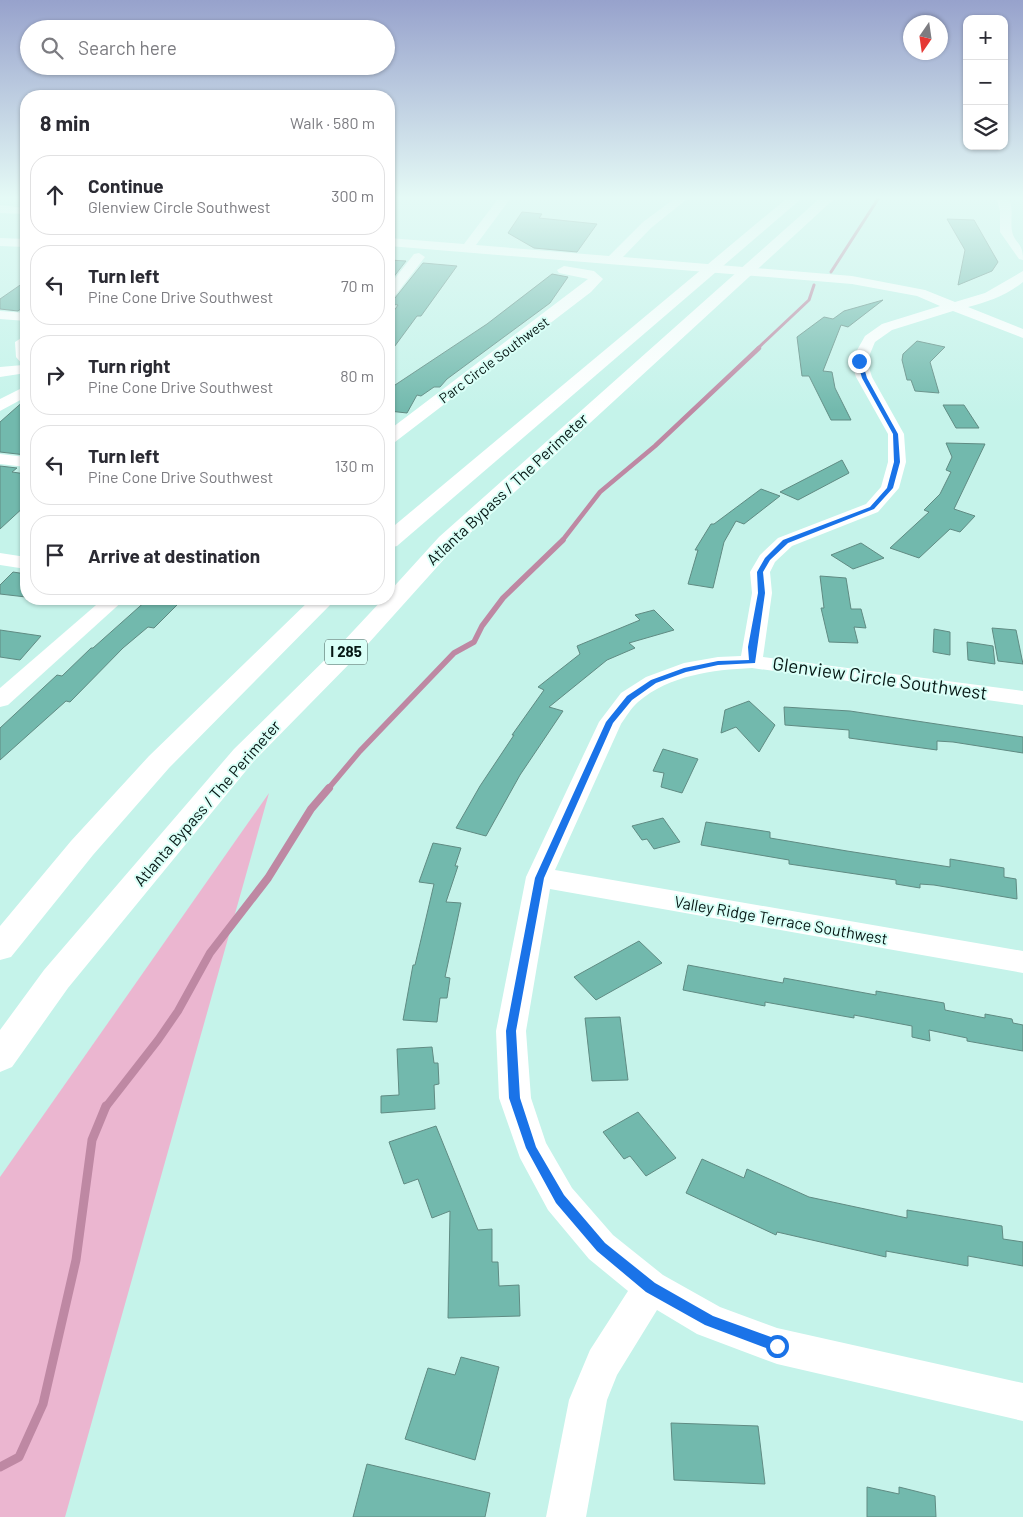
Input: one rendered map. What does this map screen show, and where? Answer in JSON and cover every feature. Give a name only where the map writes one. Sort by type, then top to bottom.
[{"type":"highway","name":"Atlanta Bypass / The Perimeter","points":[[395,536],[711,270]]},
{"type":"highway","name":"Atlanta Bypass / The Perimeter","points":[[395,599],[447,542],[749,270]]},
{"type":"highway","points":[[0,948],[82,848],[159,762],[318,605]]},
{"type":"highway","name":"Atlanta Bypass / The Perimeter","points":[[0,1057],[56,979],[244,755],[349,650],[390,605]]},
{"type":"street","points":[[395,287],[409,270]]},
{"type":"street","name":"Parc Circle Southwest","points":[[395,434],[586,290],[596,279],[589,274],[568,270]]},
{"type":"street","points":[[723,270],[852,280],[920,292],[1023,334]]},
{"type":"street","points":[[752,662],[752,647],[762,593],[760,572],[767,559],[785,542],[872,508],[890,488],[897,462],[896,434],[864,378],[859,361],[870,338],[893,324],[958,306],[1008,287],[1023,276]]},
{"type":"street","points":[[0,315],[20,317]]},
{"type":"street","points":[[0,372],[20,370]]},
{"type":"street","points":[[0,406],[20,394]]},
{"type":"street","points":[[0,459],[20,461]]},
{"type":"street","points":[[0,560],[20,562]]},
{"type":"street","points":[[0,700],[108,605]]},
{"type":"street","name":"Glenview Circle Southwest","points":[[1023,698],[752,662],[718,663],[684,670],[654,682],[629,698],[610,722],[539,878],[511,1031],[515,1098],[531,1148],[560,1199],[601,1247],[651,1288],[710,1321],[777,1346],[1023,1402]]},
{"type":"street","points":[[0,674],[24,678]]},
{"type":"street","name":"Valley Ridge Terrace Southwest","points":[[539,878],[1023,962]]},
{"type":"street","points":[[566,1517],[588,1400],[603,1363],[651,1288]]},
{"type":"shaded area","points":[[269,793],[65,1517],[0,1517],[0,1177]]},
{"type":"building","points":[[418,270],[454,270],[421,316],[417,316],[395,346],[395,309],[398,305],[395,305],[395,298]]},
{"type":"building","points":[[961,270],[993,270],[992,271],[958,285]]},
{"type":"building","points":[[552,274],[568,277],[550,303],[447,379],[440,387],[434,387],[421,396],[417,395],[407,413],[395,412],[395,385],[487,324]]},
{"type":"building","points":[[20,285],[20,310],[18,311],[0,309],[0,299]]},
{"type":"building","points":[[883,300],[848,327],[841,325],[823,371],[832,372],[835,388],[851,420],[831,420],[809,376],[802,376],[797,337],[824,317],[833,319],[844,311]]},
{"type":"building","points":[[917,341],[945,347],[930,362],[939,393],[915,391],[911,380],[907,380],[902,360],[903,354]]},
{"type":"building","points":[[20,404],[20,454],[0,452],[0,422]]},
{"type":"building","points":[[943,405],[964,405],[979,428],[956,428]]},
{"type":"building","points":[[946,443],[985,444],[954,509],[975,516],[960,532],[950,529],[919,558],[890,548],[929,512],[924,510],[940,494],[951,472],[946,470],[952,457]]},
{"type":"building","points":[[842,460],[849,473],[798,500],[780,492]]},
{"type":"building","points":[[0,466],[17,468],[12,472],[20,473],[20,511],[0,529]]},
{"type":"building","points":[[761,489],[780,496],[744,524],[736,521],[724,542],[713,588],[688,584],[698,550],[695,550],[711,524],[714,524]]},
{"type":"building","points":[[861,543],[884,558],[853,569],[831,555]]},
{"type":"building","points":[[13,572],[20,573],[20,596],[0,594],[0,585]]},
{"type":"building","points":[[820,576],[846,578],[851,609],[861,609],[866,628],[854,627],[858,643],[829,642],[821,608],[824,608]]},
{"type":"building","points":[[141,605],[177,605],[154,628],[148,627],[123,648],[70,702],[66,701],[0,760],[0,728],[57,675],[62,676]]},
{"type":"building","points":[[654,610],[674,630],[629,643],[635,648],[607,660],[549,707],[563,711],[520,775],[486,836],[456,828],[480,786],[514,735],[512,735],[544,690],[538,687],[580,654],[577,646],[640,620],[635,615]]},
{"type":"building","points":[[992,628],[1016,630],[1023,664],[998,661]]},
{"type":"building","points":[[934,629],[950,632],[950,655],[933,652]]},
{"type":"building","points":[[0,630],[41,636],[20,660],[0,657]]},
{"type":"building","points":[[967,642],[993,646],[995,664],[968,660]]},
{"type":"building","points":[[749,701],[775,725],[759,752],[736,727],[721,733],[725,710]]},
{"type":"building","points":[[784,707],[850,711],[1023,737],[1023,753],[953,742],[937,741],[937,750],[849,738],[849,730],[785,725]]},
{"type":"building","points":[[663,749],[698,759],[682,793],[661,787],[664,773],[653,771]]},
{"type":"building","points":[[663,818],[680,842],[654,849],[647,839],[642,840],[632,826]]},
{"type":"building","points":[[706,822],[770,832],[770,838],[950,867],[950,859],[1004,868],[1004,877],[1016,879],[1017,899],[934,885],[920,884],[920,888],[896,884],[896,880],[789,864],[789,860],[701,845]]},
{"type":"building","points":[[433,843],[461,848],[455,866],[458,866],[446,902],[461,903],[445,977],[450,978],[447,998],[440,998],[437,1022],[403,1020],[413,965],[415,965],[434,884],[419,882]]},
{"type":"building","points":[[639,941],[662,963],[596,1000],[574,977]]},
{"type":"building","points":[[688,965],[783,983],[784,978],[876,995],[876,991],[944,1003],[945,1010],[985,1018],[985,1014],[1012,1019],[1013,1023],[1023,1025],[1023,1051],[967,1041],[967,1038],[929,1030],[930,1041],[912,1037],[912,1026],[854,1015],[854,1018],[765,1002],[765,1006],[683,990]]},
{"type":"building","points":[[620,1017],[628,1080],[592,1081],[585,1018]]},
{"type":"building","points":[[432,1047],[434,1063],[438,1063],[439,1084],[434,1085],[435,1109],[381,1113],[381,1096],[399,1095],[397,1049]]},
{"type":"building","points":[[638,1112],[676,1158],[646,1176],[630,1156],[624,1159],[603,1132]]},
{"type":"building","points":[[436,1126],[478,1230],[492,1229],[492,1262],[498,1262],[499,1286],[519,1285],[520,1316],[448,1318],[450,1211],[432,1218],[418,1179],[404,1184],[389,1142]]},
{"type":"building","points":[[702,1159],[744,1178],[747,1169],[809,1197],[907,1218],[907,1210],[1002,1226],[1003,1239],[1023,1242],[1023,1266],[968,1256],[968,1266],[886,1251],[886,1257],[777,1232],[776,1235],[686,1193]]},
{"type":"building","points":[[461,1357],[499,1367],[475,1460],[405,1439],[428,1368],[455,1375]]},
{"type":"building","points":[[671,1423],[758,1426],[765,1484],[674,1480]]},
{"type":"building","points":[[367,1464],[490,1493],[485,1517],[353,1517]]},
{"type":"building","points":[[867,1487],[899,1494],[899,1487],[935,1496],[936,1517],[867,1517]]},
{"type":"waterway","points":[[757,349],[809,300],[814,285]]},
{"type":"waterway","points":[[562,541],[600,492],[655,446],[759,348]]},
{"type":"waterway","points":[[328,789],[360,751],[454,653],[474,642],[482,626],[503,598],[562,541]]},
{"type":"waterway","points":[[105,1108],[158,1040],[178,1011],[210,953],[268,878],[311,809],[329,788]]},
{"type":"waterway","points":[[0,1467],[19,1457],[43,1404],[76,1260],[92,1140],[105,1108]]},
{"type":"route","points":[[777,1346],[710,1321],[651,1288],[601,1247],[560,1199],[531,1148],[515,1098],[511,1031],[539,878],[610,722],[629,698],[654,682],[684,670],[718,663],[752,662],[752,647],[762,593],[760,572],[767,559],[785,542],[872,508],[890,488],[897,462],[896,434],[864,378],[859,361]]}]
